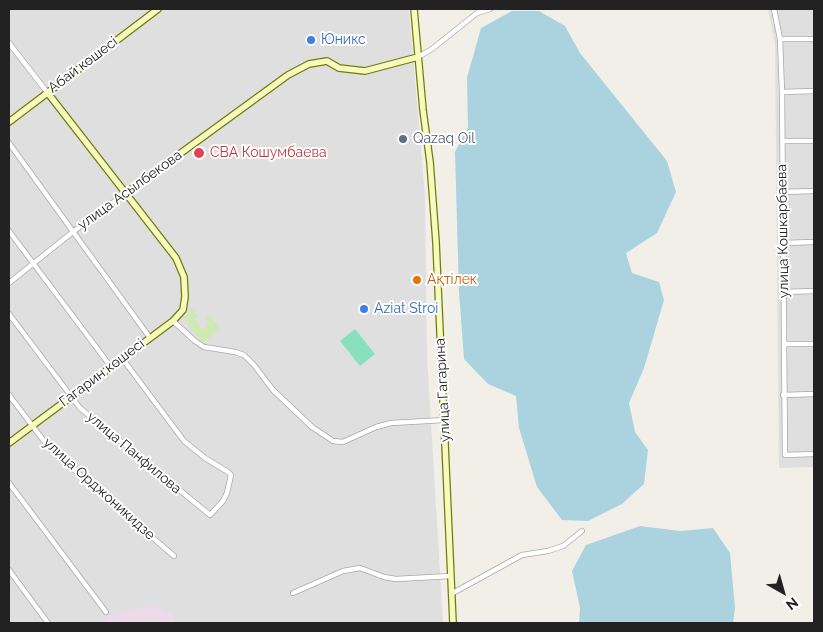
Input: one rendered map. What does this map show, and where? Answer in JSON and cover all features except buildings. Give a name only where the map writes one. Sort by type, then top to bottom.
[{"type":"street","name":"Абай көшесі","points":[[9,122],[158,9]]},
{"type":"street","name":"улица Гагарина","points":[[414,9],[423,110],[430,162],[436,242],[453,623]]},
{"type":"street","points":[[418,57],[432,49],[477,13],[490,9]]},
{"type":"street","name":"улица Кошкарбаева","points":[[774,9],[780,39],[782,92],[783,395],[785,455],[814,454]]},
{"type":"street","points":[[780,39],[814,39]]},
{"type":"street","points":[[9,43],[126,193]]},
{"type":"street","name":"улица Асылбекова","points":[[9,282],[74,231],[288,75],[309,64],[327,61],[339,68],[366,72],[418,57]]},
{"type":"street","points":[[782,92],[814,92]]},
{"type":"street","points":[[782,141],[814,141]]},
{"type":"street","points":[[9,143],[150,338]]},
{"type":"street","points":[[782,192],[814,191]]},
{"type":"street","name":"Гагарин көшесі","points":[[9,443],[174,321],[183,310],[186,287],[180,265],[126,193]]},
{"type":"street","points":[[9,231],[111,367]]},
{"type":"street","points":[[783,243],[814,242]]},
{"type":"street","points":[[783,292],[814,291]]},
{"type":"street","name":"улица Панфилова","points":[[9,314],[71,397],[98,423],[210,516],[223,502],[231,475],[184,441],[122,358]]},
{"type":"street","points":[[174,321],[204,347],[244,355],[254,365],[272,390],[333,442],[343,442],[376,426],[391,423],[445,420]]},
{"type":"street","points":[[784,344],[814,344]]},
{"type":"street","points":[[783,395],[814,394]]},
{"type":"street","name":"улица Орджоникидзе","points":[[9,395],[50,449],[174,556]]},
{"type":"street","points":[[9,483],[106,612]]},
{"type":"street","points":[[451,594],[522,555],[548,551],[563,546],[582,531]]},
{"type":"street","points":[[293,593],[343,571],[360,568],[384,577],[396,579],[450,576]]},
{"type":"street","points":[[9,570],[48,623]]},
{"type":"shaded area","points":[[9,9],[409,9],[425,196],[427,357],[443,623],[9,623]]},
{"type":"shaded area","points":[[768,9],[814,9],[814,467],[779,468],[775,43]]},
{"type":"shaded area","points":[[153,604],[173,615],[175,623],[100,623],[113,614]]},
{"type":"green space","points":[[191,308],[198,316],[194,319],[202,330],[210,324],[206,318],[209,315],[219,328],[205,342],[201,341],[185,320]]},
{"type":"green space","points":[[355,329],[375,354],[360,366],[340,341]]},
{"type":"water","points":[[512,11],[539,11],[565,26],[580,53],[667,161],[676,192],[657,233],[626,253],[632,273],[659,282],[664,300],[644,368],[629,403],[635,432],[648,450],[644,484],[622,504],[588,521],[562,520],[537,487],[519,428],[516,396],[488,384],[464,359],[459,292],[455,152],[468,127],[467,78],[481,28]]},
{"type":"water","points":[[640,526],[680,531],[713,528],[730,553],[735,608],[733,623],[579,623],[580,608],[572,571],[586,545]]},
{"type":"place","name":"Юникс","points":[[311,40]]},
{"type":"place","name":"Qazaq Oil","points":[[403,139]]},
{"type":"place","name":"СВА Кошумбаева","points":[[199,153]]},
{"type":"place","name":"Ақтілек","points":[[417,280]]},
{"type":"place","name":"Aziat Stroi","points":[[364,309]]}]
